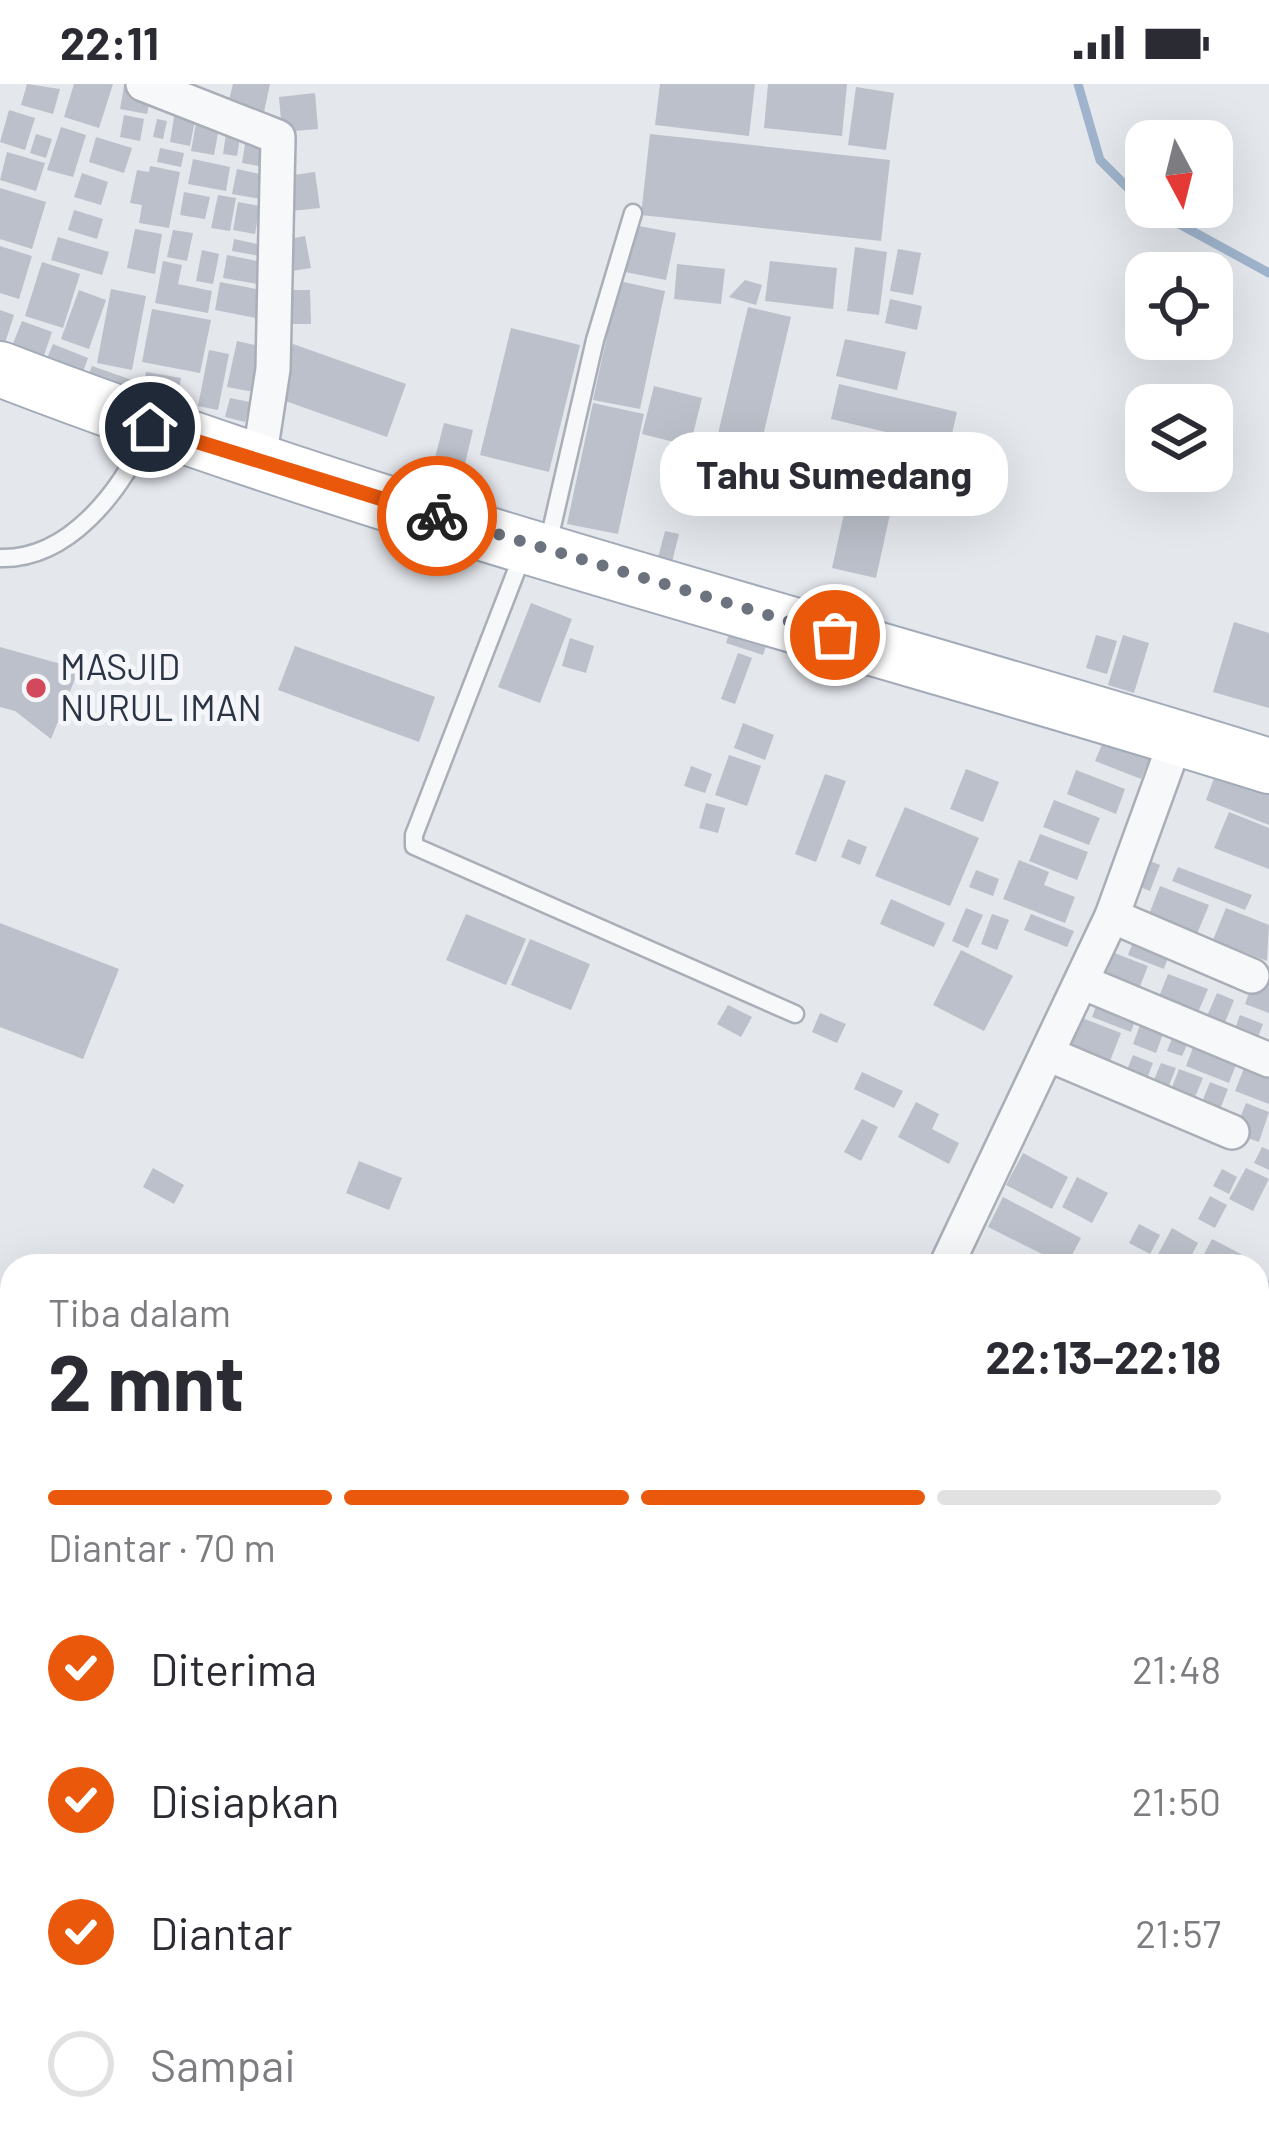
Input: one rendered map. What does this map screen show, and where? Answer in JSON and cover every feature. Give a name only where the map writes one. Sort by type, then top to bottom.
[{"type":"main road","points":[[0,369],[150,427],[1177,737],[1261,771]]},
{"type":"street","points":[[143,84],[278,137],[274,369],[259,460]]},
{"type":"street","points":[[952,1254],[1112,916],[1177,737]]},
{"type":"street","points":[[1112,916],[1252,976]]},
{"type":"street","points":[[1082,982],[1269,1060]]},
{"type":"street","points":[[1048,1054],[1232,1132]]},
{"type":"lane","points":[[633,213],[536,547],[414,846],[795,1014]]},
{"type":"lane","points":[[0,559],[43,552],[78,529],[136,458],[150,427]]},
{"type":"building","points":[[27,84],[60,89],[53,114],[21,105]]},
{"type":"building","points":[[74,84],[113,84],[99,128],[64,117]]},
{"type":"building","points":[[233,84],[270,84],[264,112],[228,104]]},
{"type":"building","points":[[660,84],[755,84],[749,136],[655,125]]},
{"type":"building","points":[[768,84],[847,84],[842,136],[764,128]]},
{"type":"building","points":[[124,86],[152,92],[147,114],[120,109]]},
{"type":"building","points":[[856,87],[894,93],[886,150],[848,145]]},
{"type":"building","points":[[315,93],[318,129],[282,132],[279,97]]},
{"type":"building","points":[[176,106],[197,110],[190,146],[170,142]]},
{"type":"building","points":[[9,110],[35,118],[25,150],[0,142]]},
{"type":"building","points":[[124,115],[144,119],[140,141],[120,137]]},
{"type":"building","points":[[197,117],[220,122],[214,155],[191,151]]},
{"type":"building","points":[[157,119],[167,121],[163,139],[153,137]]},
{"type":"building","points":[[61,127],[86,135],[73,177],[47,170]]},
{"type":"building","points":[[247,132],[270,137],[264,167],[242,163]]},
{"type":"building","points":[[36,134],[52,139],[46,158],[30,153]]},
{"type":"building","points":[[226,134],[240,137],[237,156],[223,154]]},
{"type":"building","points":[[650,134],[890,160],[881,241],[641,215]]},
{"type":"building","points":[[96,137],[132,148],[124,173],[89,162]]},
{"type":"building","points":[[160,148],[184,153],[181,167],[157,162]]},
{"type":"building","points":[[7,152],[45,163],[36,191],[0,180]]},
{"type":"building","points":[[193,159],[230,167],[226,191],[188,184]]},
{"type":"building","points":[[150,166],[180,172],[169,228],[139,223],[142,205],[130,203],[137,170],[149,172]]},
{"type":"building","points":[[237,169],[264,175],[260,199],[232,194]]},
{"type":"building","points":[[315,172],[320,208],[291,211],[286,176]]},
{"type":"building","points":[[82,173],[108,182],[101,205],[74,197]]},
{"type":"building","points":[[0,188],[46,202],[32,249],[0,239]]},
{"type":"building","points":[[184,192],[210,197],[205,219],[180,215]]},
{"type":"building","points":[[218,195],[236,198],[230,231],[211,228]]},
{"type":"building","points":[[238,202],[260,206],[255,234],[233,230]]},
{"type":"building","points":[[74,210],[103,219],[97,239],[68,230]]},
{"type":"building","points":[[634,225],[676,233],[666,280],[625,272]]},
{"type":"building","points":[[135,229],[162,234],[155,274],[127,268]]},
{"type":"building","points":[[173,230],[193,233],[187,261],[167,257]]},
{"type":"building","points":[[305,236],[311,268],[292,271],[285,240]]},
{"type":"building","points":[[58,237],[109,252],[102,275],[51,260]]},
{"type":"building","points":[[234,239],[267,246],[265,257],[232,251]]},
{"type":"building","points":[[0,246],[32,256],[19,299],[0,293]]},
{"type":"building","points":[[855,247],[887,252],[879,315],[847,311]]},
{"type":"building","points":[[898,249],[921,253],[913,295],[890,291]]},
{"type":"building","points":[[202,250],[219,254],[213,284],[196,281]]},
{"type":"building","points":[[227,255],[268,263],[263,285],[223,278]]},
{"type":"building","points":[[163,261],[182,265],[178,284],[212,291],[208,313],[155,303]]},
{"type":"building","points":[[770,261],[837,268],[833,309],[765,301]]},
{"type":"building","points":[[42,262],[80,274],[63,328],[25,316]]},
{"type":"building","points":[[677,264],[725,269],[721,304],[674,299]]},
{"type":"building","points":[[745,280],[762,285],[756,305],[729,297]]},
{"type":"building","points":[[619,281],[665,291],[640,409],[593,400]]},
{"type":"building","points":[[220,282],[266,291],[261,319],[215,310]]},
{"type":"building","points":[[111,289],[146,296],[132,370],[97,363]]},
{"type":"building","points":[[79,290],[106,300],[89,349],[61,339]]},
{"type":"building","points":[[285,290],[310,290],[311,324],[285,324]]},
{"type":"building","points":[[890,299],[922,306],[917,330],[885,323]]},
{"type":"building","points":[[748,307],[791,317],[759,453],[716,442]]},
{"type":"building","points":[[152,309],[211,320],[200,373],[142,362]]},
{"type":"building","points":[[0,310],[14,315],[4,346],[0,345]]},
{"type":"building","points":[[22,321],[52,332],[43,358],[12,346]]},
{"type":"building","points":[[511,328],[580,345],[549,472],[480,455]]},
{"type":"building","points":[[845,339],[906,352],[897,390],[836,376]]},
{"type":"building","points":[[237,341],[264,347],[254,392],[227,387]]},
{"type":"building","points":[[53,344],[88,358],[81,377],[45,363]]},
{"type":"building","points":[[293,344],[406,384],[387,437],[274,397]]},
{"type":"building","points":[[209,350],[229,354],[218,410],[198,406]]},
{"type":"building","points":[[92,366],[132,380],[128,392],[87,378]]},
{"type":"building","points":[[146,372],[181,378],[177,399],[142,393]]},
{"type":"building","points":[[839,384],[957,412],[949,447],[831,419]]},
{"type":"building","points":[[654,386],[702,398],[690,446],[642,434]]},
{"type":"building","points":[[230,398],[250,402],[245,422],[225,417]]},
{"type":"building","points":[[593,403],[644,414],[618,534],[567,524]]},
{"type":"building","points":[[444,423],[473,430],[458,493],[428,485]]},
{"type":"building","points":[[855,464],[899,473],[876,578],[832,568]]},
{"type":"building","points":[[665,531],[679,534],[672,562],[658,558]]},
{"type":"building","points":[[531,603],[572,619],[540,703],[498,687]]},
{"type":"building","points":[[1234,622],[1269,633],[1269,708],[1213,692]]},
{"type":"building","points":[[732,625],[769,637],[763,655],[726,643]]},
{"type":"building","points":[[1096,635],[1117,641],[1107,674],[1086,668]]},
{"type":"building","points":[[1123,635],[1149,643],[1134,693],[1108,685]]},
{"type":"building","points":[[570,638],[594,646],[586,673],[562,666]]},
{"type":"building","points":[[295,646],[435,697],[419,742],[278,690]]},
{"type":"building","name":"MASJID NURUL IMAN","points":[[0,647],[79,669],[51,739],[15,711],[0,707]]},
{"type":"building","points":[[738,653],[752,658],[735,704],[721,699]]},
{"type":"building","points":[[743,723],[774,735],[765,760],[734,748]]},
{"type":"building","points":[[1106,735],[1152,753],[1141,779],[1095,761]]},
{"type":"building","points":[[729,755],[761,766],[747,806],[715,795]]},
{"type":"building","points":[[691,766],[712,774],[705,793],[684,786]]},
{"type":"building","points":[[966,769],[999,782],[983,822],[950,809]]},
{"type":"building","points":[[1076,770],[1125,789],[1116,814],[1067,794]]},
{"type":"building","points":[[1216,773],[1269,794],[1269,825],[1206,800]]},
{"type":"building","points":[[825,774],[846,781],[816,862],[795,854]]},
{"type":"building","points":[[1054,800],[1100,818],[1089,845],[1043,827]]},
{"type":"building","points":[[706,803],[725,808],[718,833],[699,828]]},
{"type":"building","points":[[905,807],[979,838],[950,906],[875,876]]},
{"type":"building","points":[[1229,812],[1269,828],[1269,869],[1214,848]]},
{"type":"building","points":[[1040,834],[1088,852],[1077,880],[1029,861]]},
{"type":"building","points":[[848,839],[867,847],[860,865],[841,857]]},
{"type":"building","points":[[1142,858],[1160,865],[1150,891],[1132,884]]},
{"type":"building","points":[[1019,860],[1049,872],[1044,885],[1075,897],[1065,923],[1003,899]]},
{"type":"building","points":[[1178,867],[1252,895],[1245,910],[1172,881]]},
{"type":"building","points":[[976,870],[999,879],[993,896],[969,887]]},
{"type":"building","points":[[1160,886],[1209,905],[1194,941],[1146,922]]},
{"type":"building","points":[[891,899],[945,923],[934,947],[880,924]]},
{"type":"building","points":[[966,908],[983,915],[968,948],[952,941]]},
{"type":"building","points":[[1226,908],[1269,925],[1267,961],[1213,940]]},
{"type":"building","points":[[466,914],[526,939],[506,985],[446,960]]},
{"type":"building","points":[[992,914],[1009,920],[997,950],[981,944]]},
{"type":"building","points":[[1031,914],[1074,931],[1067,947],[1024,930]]},
{"type":"building","points":[[0,923],[119,969],[83,1059],[0,1027]]},
{"type":"building","points":[[1136,935],[1171,949],[1164,969],[1128,955]]},
{"type":"building","points":[[530,939],[590,964],[571,1010],[511,985]]},
{"type":"building","points":[[961,950],[1013,976],[984,1031],[933,1005]]},
{"type":"building","points":[[1112,952],[1148,966],[1137,994],[1101,981]]},
{"type":"building","points":[[1168,974],[1208,989],[1196,1017],[1157,1002]]},
{"type":"building","points":[[1254,980],[1269,985],[1269,1013],[1245,1004]]},
{"type":"building","points":[[1101,992],[1140,1007],[1131,1032],[1092,1017]]},
{"type":"building","points":[[1217,993],[1234,1000],[1222,1030],[1204,1023]]},
{"type":"building","points":[[728,1005],[752,1017],[741,1037],[717,1024]]},
{"type":"building","points":[[820,1013],[846,1024],[837,1043],[812,1032]]},
{"type":"building","points":[[1144,1014],[1167,1023],[1156,1053],[1133,1044]]},
{"type":"building","points":[[1240,1015],[1263,1024],[1255,1045],[1232,1037]]},
{"type":"building","points":[[1082,1018],[1121,1033],[1108,1066],[1069,1051]]},
{"type":"building","points":[[1176,1028],[1192,1034],[1182,1056],[1167,1051]]},
{"type":"building","points":[[1197,1037],[1240,1054],[1229,1083],[1186,1066]]},
{"type":"building","points":[[1133,1055],[1153,1063],[1145,1084],[1124,1077]]},
{"type":"building","points":[[1248,1058],[1269,1066],[1269,1104],[1235,1091]]},
{"type":"building","points":[[1161,1063],[1176,1068],[1166,1093],[1151,1087]]},
{"type":"building","points":[[1179,1069],[1203,1078],[1190,1109],[1167,1100]]},
{"type":"building","points":[[862,1072],[903,1091],[894,1108],[854,1089]]},
{"type":"building","points":[[1210,1082],[1228,1089],[1216,1119],[1198,1112]]},
{"type":"building","points":[[916,1102],[939,1114],[932,1129],[959,1143],[949,1164],[898,1137]]},
{"type":"building","points":[[1246,1103],[1269,1112],[1259,1142],[1234,1133]]},
{"type":"building","points":[[862,1119],[878,1127],[861,1161],[844,1152]]},
{"type":"building","points":[[1262,1147],[1269,1150],[1269,1170],[1254,1163]]},
{"type":"building","points":[[1023,1153],[1068,1177],[1052,1209],[1006,1185]]},
{"type":"building","points":[[359,1161],[402,1178],[389,1210],[346,1193]]},
{"type":"building","points":[[153,1168],[184,1185],[174,1204],[143,1187]]},
{"type":"building","points":[[1246,1168],[1269,1179],[1253,1211],[1229,1199]]},
{"type":"building","points":[[1222,1169],[1237,1177],[1229,1194],[1213,1186]]},
{"type":"building","points":[[1077,1177],[1108,1193],[1092,1223],[1062,1207]]},
{"type":"building","points":[[1210,1196],[1227,1205],[1215,1228],[1198,1219]]},
{"type":"building","points":[[1003,1197],[1081,1238],[1072,1254],[1042,1254],[988,1227]]},
{"type":"building","points":[[1139,1224],[1160,1235],[1150,1254],[1129,1243]]},
{"type":"building","points":[[1172,1228],[1198,1243],[1192,1254],[1158,1254]]},
{"type":"building","points":[[1212,1239],[1241,1254],[1204,1254]]},
{"type":"waterway","points":[[1078,84],[1100,160],[1125,185]]},
{"type":"waterway","points":[[1186,228],[1269,273]]},
{"type":"way so far","points":[[437,516],[835,635]]},
{"type":"place","name":"Tahu Sumedang","points":[[835,635]]},
{"type":"place","name":"MASJID NURUL IMAN","points":[[36,688]]},
{"type":"route","points":[[150,427],[437,516]]}]
